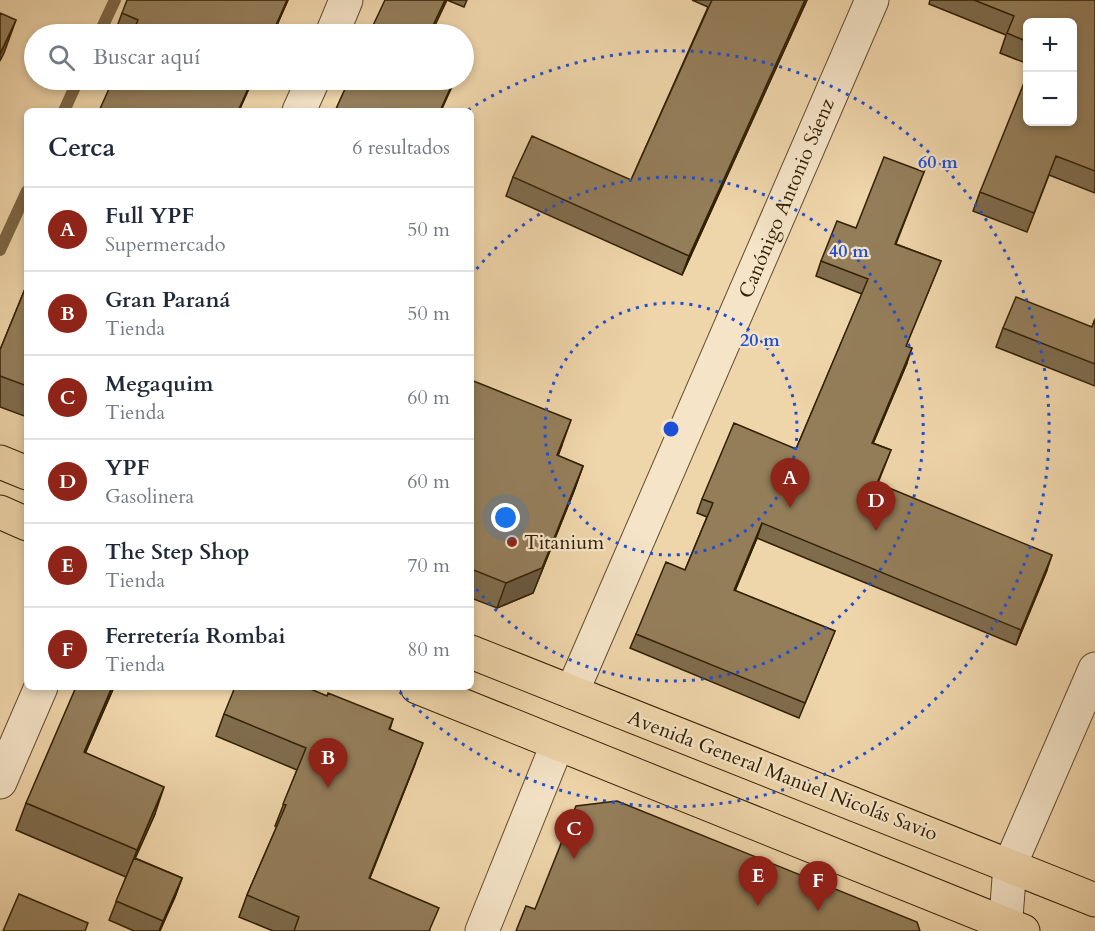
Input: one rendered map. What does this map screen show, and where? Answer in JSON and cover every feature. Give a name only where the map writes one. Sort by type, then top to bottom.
[{"type":"main road","points":[[0,462],[24,472]]},
{"type":"main road","points":[[0,512],[24,523]]},
{"type":"main road","name":"Avenida General Manuel Nicolás Savio","points":[[474,653],[1095,900]]},
{"type":"main road","points":[[424,690],[1012,929]]},
{"type":"street","points":[[336,24],[346,0]]},
{"type":"street","name":"Canónigo Antonio Sáenz","points":[[572,692],[872,0]]},
{"type":"street","points":[[300,108],[308,90]]},
{"type":"street","points":[[1012,929],[1010,865],[1095,669]]},
{"type":"street","points":[[0,782],[40,690]]},
{"type":"street","points":[[482,931],[556,745]]},
{"type":"building","points":[[127,0],[287,0],[276,24],[136,24],[138,20],[122,13]]},
{"type":"building","points":[[385,0],[445,0],[434,24],[374,24]]},
{"type":"building","points":[[712,0],[805,0],[689,256],[513,177],[532,136],[631,180]]},
{"type":"building","points":[[974,0],[1095,0],[1095,171],[1056,156],[1034,213],[980,192],[1023,85],[1023,126],[1077,126],[1077,18],[1023,18],[1023,40],[1007,33],[1014,16]]},
{"type":"building","points":[[0,13],[16,20],[0,54]]},
{"type":"building","points":[[108,90],[247,90],[239,108],[100,108]]},
{"type":"building","points":[[344,90],[449,90],[441,108],[336,108]]},
{"type":"building","points":[[884,157],[924,172],[895,244],[941,261],[906,346],[912,348],[872,443],[891,450],[877,483],[1052,555],[1021,630],[762,523],[734,590],[835,631],[805,703],[636,634],[666,562],[685,570],[713,503],[702,499],[734,423],[796,449],[868,279],[821,261],[837,221],[856,228]]},
{"type":"building","points":[[24,291],[24,385],[0,376],[0,350]]},
{"type":"building","points":[[1016,297],[1092,327],[1095,319],[1095,364],[1003,328]]},
{"type":"building","points":[[474,381],[571,420],[557,455],[583,466],[542,568],[506,583],[474,570]]},
{"type":"building","points":[[75,690],[111,690],[84,752],[164,787],[137,850],[26,803]]},
{"type":"building","points":[[234,690],[313,690],[327,696],[328,693],[393,719],[389,729],[423,743],[369,878],[439,908],[429,931],[294,931],[299,917],[247,895],[286,805],[283,804],[306,748],[224,714]]},
{"type":"building","points":[[617,801],[917,922],[920,931],[516,931],[526,906],[535,909],[576,806]]},
{"type":"building","points":[[134,858],[182,878],[163,921],[116,901]]},
{"type":"building","points":[[19,894],[88,923],[85,931],[3,931]]},
{"type":"waterway","points":[[104,24],[115,0]]},
{"type":"waterway","points":[[65,108],[73,90]]},
{"type":"waterway","points":[[0,250],[24,198]]},
{"type":"place","name":"Full YPF","points":[[790,508]]},
{"type":"place","name":"YPF","points":[[876,531]]},
{"type":"place","name":"Titanium","points":[[512,542]]},
{"type":"place","name":"Gran Paraná","points":[[328,788]]},
{"type":"place","name":"Megaquim","points":[[574,859]]},
{"type":"place","name":"The Step Shop","points":[[758,906]]},
{"type":"place","name":"Ferretería Rombai","points":[[818,911]]}]
